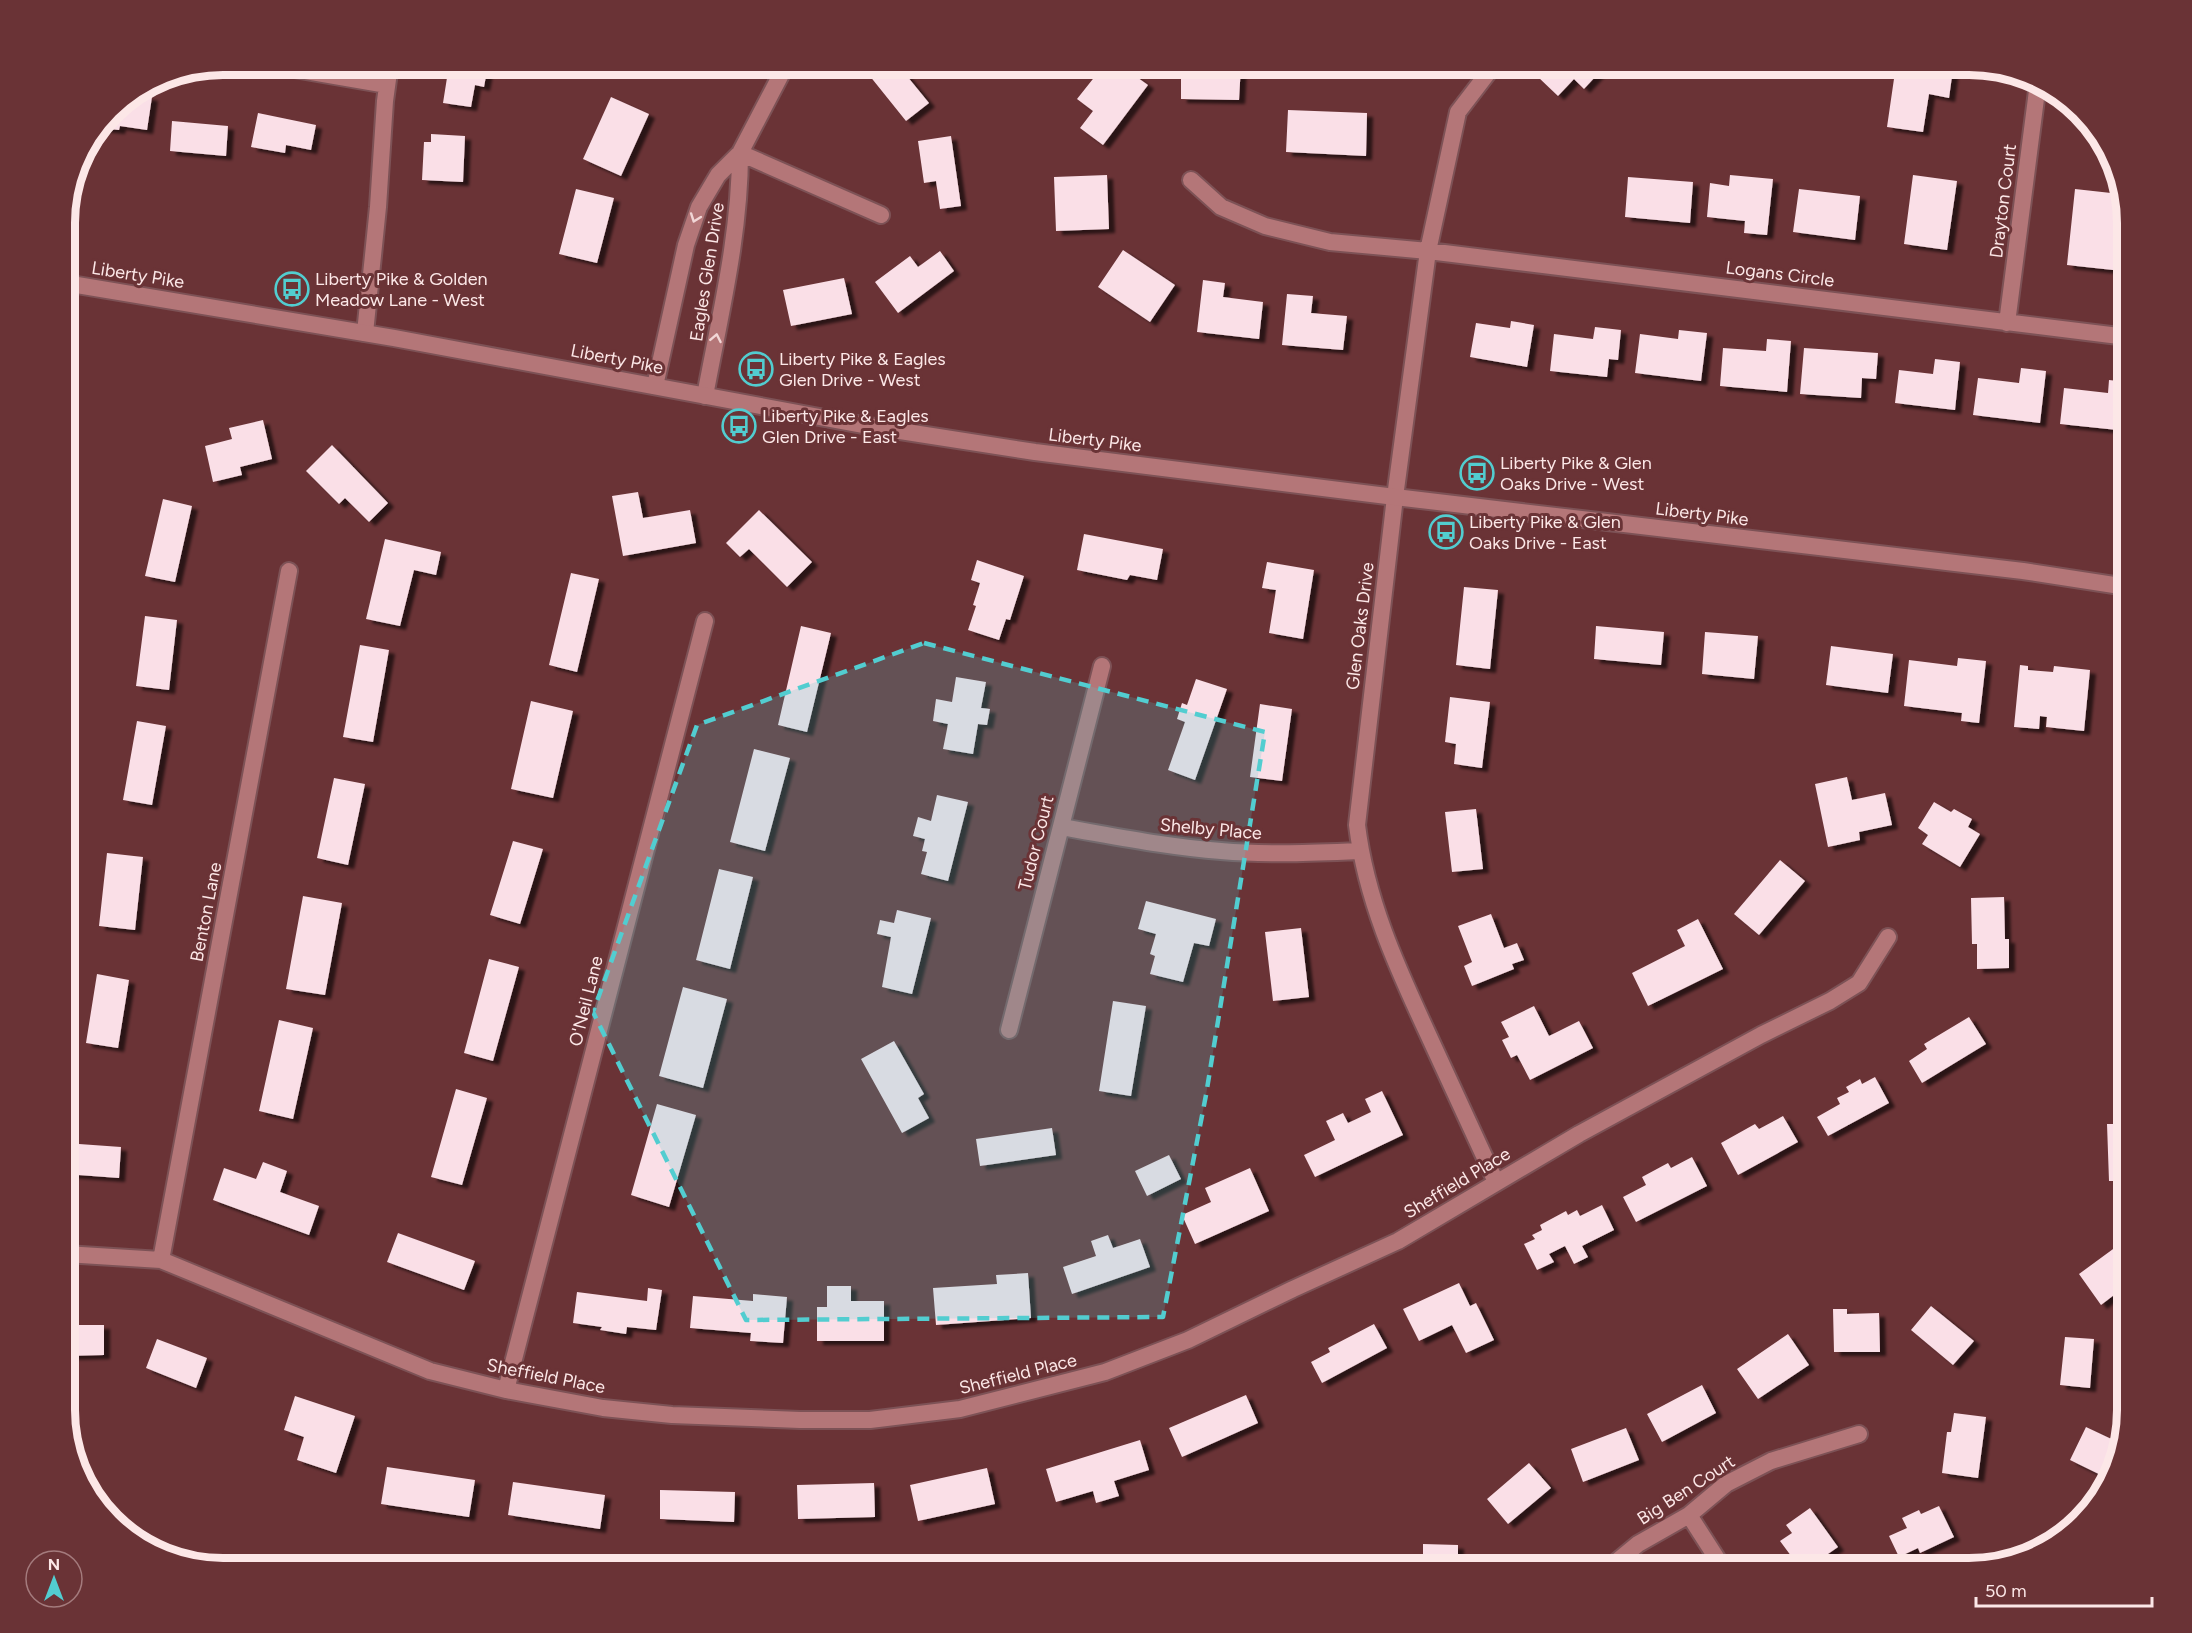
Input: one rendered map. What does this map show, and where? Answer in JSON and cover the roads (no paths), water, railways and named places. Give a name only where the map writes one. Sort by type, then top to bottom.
[{"type":"street","points":[[329,75],[387,86]]},
{"type":"street","points":[[365,333],[388,75]]},
{"type":"street","name":"Eagles Glen Drive","points":[[656,386],[686,245],[699,207],[718,175],[740,153],[780,75]]},
{"type":"street","name":"Glen Oaks Drive","points":[[1486,75],[1458,112],[1428,250],[1395,497],[1357,825],[1360,851],[1373,906],[1390,951],[1496,1182]]},
{"type":"street","name":"Drayton Court","points":[[2007,323],[2037,92]]},
{"type":"street","points":[[740,153],[881,215]]},
{"type":"street","name":"Eagles Glen Drive","points":[[705,396],[731,260],[740,186],[740,153]]},
{"type":"street","name":"Logans Circle","points":[[1191,180],[1221,207],[1265,226],[1330,242],[1428,250],[2117,336]]},
{"type":"street","name":"Liberty Pike","points":[[75,285],[365,333],[868,426],[1035,452],[2023,571],[2117,585]]},
{"type":"street","name":"Benton Lane","points":[[161,1260],[289,572]]},
{"type":"street","name":"O'Neil Lane","points":[[506,1390],[705,621]]},
{"type":"street","name":"Tudor Court","points":[[1009,1030],[1102,666]]},
{"type":"street","name":"Shelby Place","points":[[1060,827],[1153,843],[1221,851],[1286,855],[1360,851]]},
{"type":"street","name":"Sheffield Place","points":[[75,1255],[161,1260],[430,1371],[506,1390],[603,1408],[736,1418],[870,1420],[960,1409],[1105,1372],[1188,1340],[1398,1241],[1610,1117],[1859,983],[1888,938]]},
{"type":"street","name":"Big Ben Court","points":[[1622,1558],[1638,1544],[1689,1515],[1726,1484],[1771,1461],[1859,1434]]},
{"type":"street","points":[[1689,1515],[1717,1558]]},
{"type":"place","name":"Liberty Pike & Golden Meadow Lane - West","points":[[292,289]]},
{"type":"place","name":"Liberty Pike & Eagles Glen Drive - West","points":[[756,369]]},
{"type":"place","name":"Liberty Pike & Eagles Glen Drive - East","points":[[739,426]]},
{"type":"place","name":"Liberty Pike & Glen Oaks Drive - West","points":[[1477,473]]},
{"type":"place","name":"Liberty Pike & Glen Oaks Drive - East","points":[[1446,532]]}]
